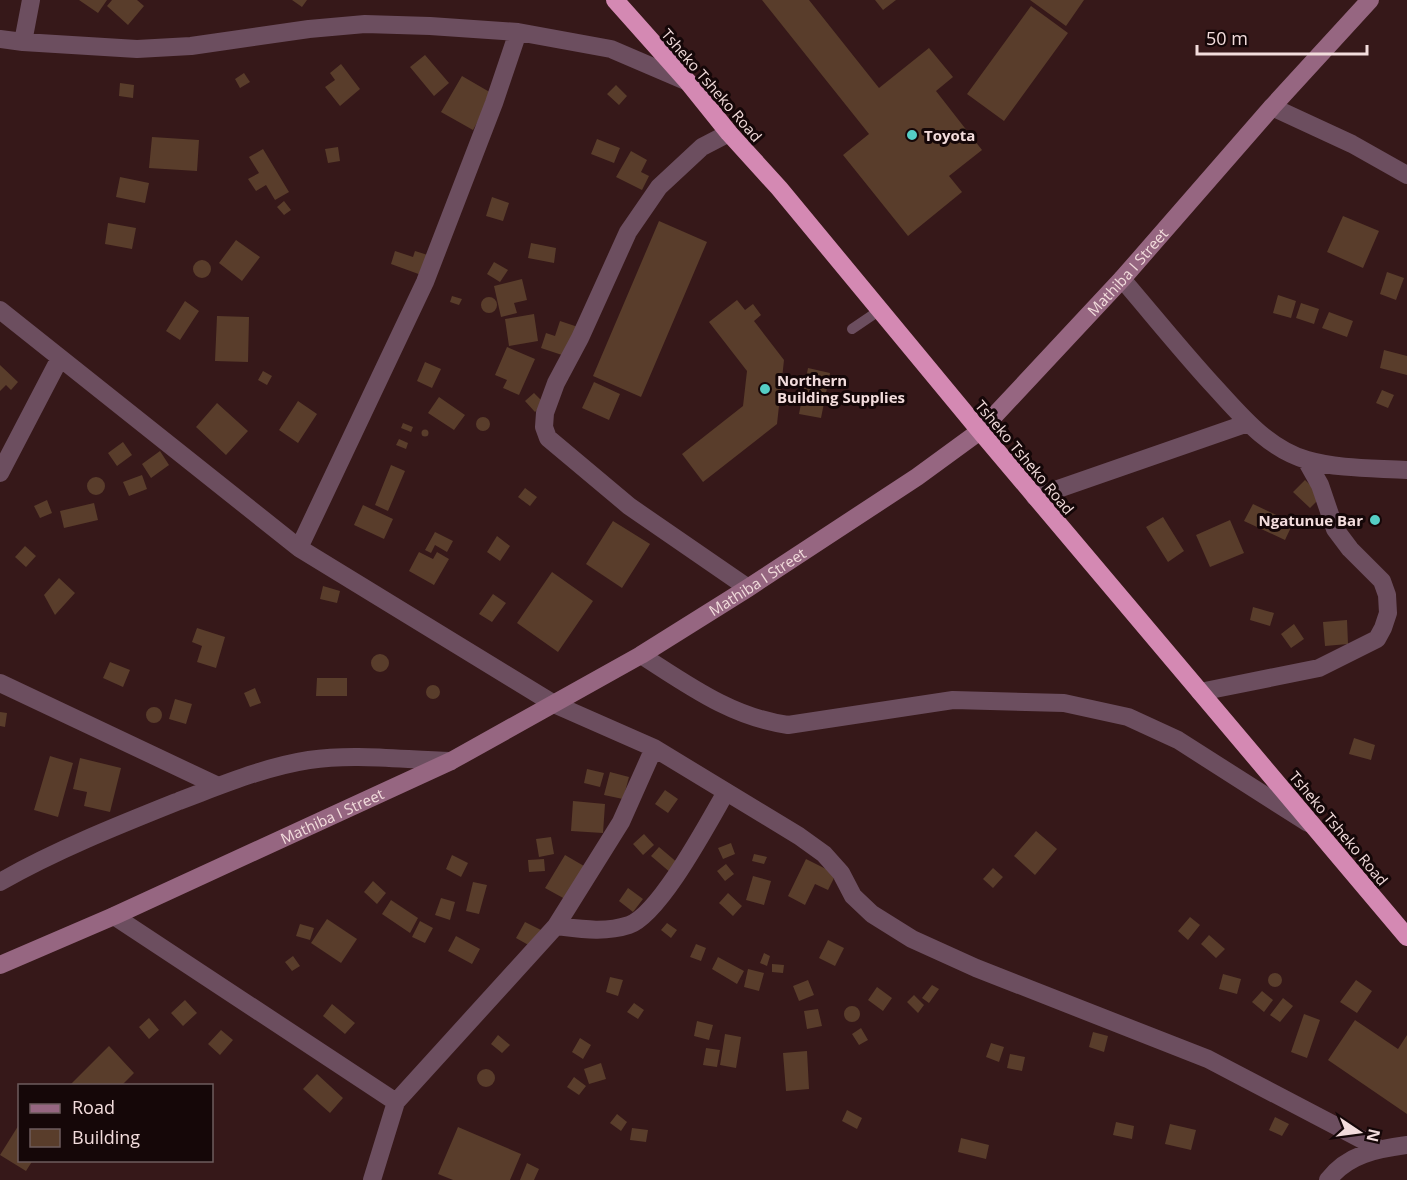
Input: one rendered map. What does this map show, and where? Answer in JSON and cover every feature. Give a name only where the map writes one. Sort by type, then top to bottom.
[{"type":"highway","name":"Tsheko Tsheko Road","points":[[615,0],[779,188],[1035,497],[1407,937]]},
{"type":"street","points":[[23,42],[31,0]]},
{"type":"street","name":"Mathiba I Street","points":[[0,965],[114,916],[451,761],[641,655],[873,507],[980,431],[1122,279],[1272,107],[1370,0]]},
{"type":"street","points":[[0,39],[137,50],[191,46],[309,29],[365,24],[430,26],[518,32],[611,49],[688,82]]},
{"type":"street","points":[[299,548],[425,282],[494,103],[518,32]]},
{"type":"street","points":[[1272,107],[1352,144],[1407,175]]},
{"type":"street","points":[[729,133],[702,147],[659,188],[628,232],[580,338],[556,383],[545,413],[544,427],[548,438],[629,506],[748,588]]},
{"type":"street","points":[[1122,279],[1198,369],[1248,423],[1275,445],[1306,460],[1407,470]]},
{"type":"street","points":[[0,310],[299,548],[554,704],[654,748],[799,836],[824,854],[841,873],[853,896],[872,914],[912,939],[976,968],[1208,1059],[1378,1148]]},
{"type":"street","points":[[0,473],[60,358]]},
{"type":"street","points":[[1035,497],[1248,423]]},
{"type":"street","points":[[1200,692],[1319,668],[1377,639],[1383,628],[1388,613],[1387,595],[1382,581],[1350,549],[1335,529],[1320,485],[1306,460]]},
{"type":"street","points":[[641,655],[696,690],[740,713],[764,722],[788,725],[953,700],[1064,703],[1128,717],[1178,740],[1315,827]]},
{"type":"street","points":[[0,683],[218,786]]},
{"type":"street","points":[[372,1180],[396,1102],[556,926],[621,822],[654,748]]},
{"type":"street","points":[[2,879],[96,836],[270,767],[312,760],[358,758],[451,761]]},
{"type":"street","points":[[556,926],[601,931],[631,924],[651,908],[670,885],[726,792]]},
{"type":"street","points":[[114,916],[396,1102]]},
{"type":"street","points":[[1328,1180],[1335,1171],[1357,1156],[1378,1148],[1407,1145]]},
{"type":"lane","points":[[852,329],[880,310]]},
{"type":"building","points":[[79,0],[107,0],[98,13]]},
{"type":"building","points":[[112,0],[137,0],[144,6],[128,25],[107,6]]},
{"type":"building","points":[[292,0],[307,0],[302,7]]},
{"type":"building","points":[[762,0],[809,0],[879,88],[929,48],[953,77],[936,91],[982,150],[949,176],[962,192],[908,236],[843,155],[869,134]]},
{"type":"building","points":[[875,0],[896,0],[883,10]]},
{"type":"building","points":[[1030,0],[1084,0],[1066,26]]},
{"type":"building","points":[[1031,6],[1068,33],[1004,121],[967,94]]},
{"type":"building","points":[[425,55],[449,83],[434,96],[410,67]]},
{"type":"building","points":[[341,64],[360,89],[340,106],[325,87],[335,80],[330,73]]},
{"type":"building","points":[[244,73],[250,82],[240,88],[235,79]]},
{"type":"building","points":[[462,76],[493,94],[473,130],[441,112]]},
{"type":"building","points":[[120,83],[134,85],[133,98],[119,96]]},
{"type":"building","points":[[616,85],[627,96],[619,105],[607,94]]},
{"type":"building","points":[[152,137],[199,140],[197,171],[149,168]]},
{"type":"building","points":[[597,139],[620,148],[614,163],[591,154]]},
{"type":"building","points":[[338,147],[340,161],[328,163],[325,149]]},
{"type":"building","points":[[263,149],[289,192],[275,200],[266,185],[256,191],[248,179],[259,173],[249,157]]},
{"type":"building","points":[[631,151],[647,160],[641,172],[649,176],[642,190],[616,177]]},
{"type":"building","points":[[120,177],[149,183],[145,203],[116,197]]},
{"type":"building","points":[[492,197],[509,203],[503,221],[486,216]]},
{"type":"building","points":[[284,201],[291,210],[284,215],[277,207]]},
{"type":"building","points":[[1343,216],[1379,231],[1363,268],[1327,252]]},
{"type":"building","points":[[659,221],[707,242],[641,397],[593,376]]},
{"type":"building","points":[[108,223],[136,228],[132,249],[105,244]]},
{"type":"building","points":[[236,240],[260,257],[242,281],[219,263]]},
{"type":"building","points":[[531,243],[556,248],[554,263],[528,258]]},
{"type":"building","points":[[395,251],[413,257],[415,251],[431,256],[424,276],[391,264]]},
{"type":"building","points":[[202,260],[208,263],[211,269],[208,275],[202,278],[196,275],[193,269],[196,263]]},
{"type":"building","points":[[494,262],[508,270],[500,282],[487,274]]},
{"type":"building","points":[[1387,272],[1404,278],[1396,300],[1380,294]]},
{"type":"building","points":[[522,279],[527,300],[514,303],[517,313],[501,317],[494,286]]},
{"type":"building","points":[[1278,295],[1296,301],[1291,318],[1273,313]]},
{"type":"building","points":[[452,296],[462,299],[459,305],[450,302]]},
{"type":"building","points":[[489,297],[495,299],[497,305],[495,311],[489,313],[483,311],[481,305],[483,299]]},
{"type":"building","points":[[737,300],[745,310],[753,304],[761,315],[754,321],[784,360],[777,424],[703,482],[682,454],[743,406],[747,371],[709,322]]},
{"type":"building","points":[[185,301],[199,311],[180,340],[166,331]]},
{"type":"building","points":[[1301,303],[1319,309],[1314,324],[1296,318]]},
{"type":"building","points":[[1329,312],[1353,321],[1347,337],[1322,328]]},
{"type":"building","points":[[534,314],[538,341],[509,346],[505,319]]},
{"type":"building","points":[[217,316],[249,317],[248,362],[215,361]]},
{"type":"building","points":[[560,321],[578,327],[568,357],[541,348],[546,333],[555,336]]},
{"type":"building","points":[[507,347],[535,359],[519,395],[503,388],[507,380],[495,375]]},
{"type":"building","points":[[1384,350],[1407,356],[1407,375],[1380,368]]},
{"type":"building","points":[[425,362],[441,369],[432,388],[417,381]]},
{"type":"building","points":[[0,365],[18,382],[11,390],[6,385],[0,391]]},
{"type":"building","points":[[808,368],[830,373],[821,418],[799,414]]},
{"type":"building","points":[[263,371],[272,376],[267,385],[258,380]]},
{"type":"building","points":[[594,382],[620,394],[609,420],[582,408]]},
{"type":"building","points":[[1382,390],[1394,395],[1388,408],[1376,403]]},
{"type":"building","points":[[534,393],[544,403],[535,412],[525,401]]},
{"type":"building","points":[[439,397],[465,415],[454,430],[428,413]]},
{"type":"building","points":[[298,401],[317,414],[298,443],[279,430]]},
{"type":"building","points":[[217,403],[248,431],[226,455],[196,427]]},
{"type":"building","points":[[480,417],[486,417],[490,424],[486,431],[480,431],[476,427],[476,421]]},
{"type":"building","points":[[403,423],[413,427],[411,432],[401,428]]},
{"type":"building","points":[[425,429],[429,433],[425,437],[421,433]]},
{"type":"building","points":[[399,439],[408,443],[406,449],[396,445]]},
{"type":"building","points":[[123,442],[132,455],[117,466],[108,453]]},
{"type":"building","points":[[160,451],[169,465],[151,478],[142,464]]},
{"type":"building","points":[[391,465],[405,471],[388,511],[375,505]]},
{"type":"building","points":[[142,475],[147,489],[129,496],[123,482]]},
{"type":"building","points":[[96,477],[102,480],[105,486],[102,492],[96,495],[90,492],[87,486],[90,480]]},
{"type":"building","points":[[1305,480],[1322,496],[1310,508],[1293,492]]},
{"type":"building","points":[[525,488],[537,497],[530,506],[518,497]]},
{"type":"building","points":[[47,500],[52,513],[40,518],[34,506]]},
{"type":"building","points":[[94,503],[98,520],[64,528],[60,511]]},
{"type":"building","points":[[1253,504],[1293,523],[1285,540],[1244,521]]},
{"type":"building","points":[[363,505],[393,519],[384,539],[354,525]]},
{"type":"building","points":[[1163,517],[1184,551],[1168,562],[1146,527]]},
{"type":"building","points":[[1230,520],[1244,553],[1210,567],[1196,535]]},
{"type":"building","points":[[613,521],[650,544],[622,588],[586,564]]},
{"type":"building","points":[[435,532],[453,541],[447,552],[435,545],[431,553],[425,550]]},
{"type":"building","points":[[497,536],[510,546],[500,561],[487,552]]},
{"type":"building","points":[[25,546],[36,556],[26,567],[15,557]]},
{"type":"building","points":[[419,552],[433,559],[437,552],[449,559],[434,585],[409,571]]},
{"type":"building","points":[[552,572],[593,601],[558,652],[517,623]]},
{"type":"building","points":[[59,578],[75,593],[55,615],[44,595]]},
{"type":"building","points":[[323,586],[340,591],[337,603],[320,599]]},
{"type":"building","points":[[493,594],[506,603],[492,622],[479,614]]},
{"type":"building","points":[[1253,607],[1274,613],[1270,626],[1250,620]]},
{"type":"building","points":[[1347,620],[1348,644],[1325,646],[1323,622]]},
{"type":"building","points":[[1294,624],[1304,639],[1291,648],[1281,634]]},
{"type":"building","points":[[197,628],[225,637],[216,668],[197,662],[202,646],[192,642]]},
{"type":"building","points":[[380,654],[386,657],[389,663],[386,669],[380,672],[374,669],[371,663],[374,657]]},
{"type":"building","points":[[110,662],[130,670],[123,687],[103,678]]},
{"type":"building","points":[[317,678],[347,678],[347,696],[316,696]]},
{"type":"building","points":[[430,685],[436,685],[440,692],[436,699],[430,699],[426,695],[426,689]]},
{"type":"building","points":[[255,688],[261,703],[250,707],[244,693]]},
{"type":"building","points":[[175,699],[192,704],[186,724],[169,719]]},
{"type":"building","points":[[151,707],[157,707],[162,715],[160,721],[151,723],[146,718],[146,712]]},
{"type":"building","points":[[0,712],[7,713],[5,727],[0,726]]},
{"type":"building","points":[[1354,738],[1375,745],[1371,760],[1349,754]]},
{"type":"building","points":[[50,756],[73,763],[58,817],[34,810]]},
{"type":"building","points":[[80,758],[121,768],[110,812],[84,806],[87,792],[73,789]]},
{"type":"building","points":[[587,769],[604,773],[600,787],[584,783]]},
{"type":"building","points":[[610,772],[629,777],[623,799],[604,795]]},
{"type":"building","points":[[665,790],[678,799],[668,813],[655,804]]},
{"type":"building","points":[[573,801],[605,804],[603,833],[571,831]]},
{"type":"building","points":[[1036,831],[1057,849],[1035,875],[1014,856]]},
{"type":"building","points":[[644,834],[654,845],[643,855],[633,844]]},
{"type":"building","points":[[551,837],[554,854],[539,857],[536,839]]},
{"type":"building","points":[[731,843],[735,854],[723,859],[718,848]]},
{"type":"building","points":[[659,847],[679,864],[671,873],[651,856]]},
{"type":"building","points":[[754,854],[767,857],[764,864],[752,861]]},
{"type":"building","points":[[452,855],[468,863],[461,877],[446,869]]},
{"type":"building","points":[[565,855],[584,866],[565,899],[545,888]]},
{"type":"building","points":[[544,859],[545,871],[529,872],[528,860]]},
{"type":"building","points":[[806,859],[836,874],[828,890],[815,884],[805,905],[788,896]]},
{"type":"building","points":[[726,864],[734,874],[725,881],[717,871]]},
{"type":"building","points":[[993,868],[1003,877],[993,888],[983,879]]},
{"type":"building","points":[[753,876],[771,881],[764,905],[746,900]]},
{"type":"building","points":[[373,881],[386,893],[377,904],[364,892]]},
{"type":"building","points":[[473,882],[487,885],[479,914],[466,911]]},
{"type":"building","points":[[628,888],[643,899],[633,912],[619,901]]},
{"type":"building","points":[[728,893],[742,906],[733,916],[719,903]]},
{"type":"building","points":[[441,898],[455,902],[450,920],[435,915]]},
{"type":"building","points":[[391,900],[418,918],[410,933],[382,914]]},
{"type":"building","points":[[1190,917],[1200,925],[1188,940],[1178,931]]},
{"type":"building","points":[[327,919],[357,939],[341,963],[311,943]]},
{"type":"building","points":[[420,921],[433,928],[425,943],[412,937]]},
{"type":"building","points":[[525,922],[541,930],[532,947],[516,938]]},
{"type":"building","points":[[667,923],[677,930],[671,938],[661,930]]},
{"type":"building","points":[[300,924],[314,928],[310,940],[296,936]]},
{"type":"building","points":[[1209,935],[1225,949],[1216,958],[1201,944]]},
{"type":"building","points":[[456,936],[480,949],[472,964],[448,951]]},
{"type":"building","points":[[828,940],[844,948],[835,966],[819,958]]},
{"type":"building","points":[[696,944],[706,948],[701,961],[690,957]]},
{"type":"building","points":[[764,953],[770,956],[767,966],[760,963]]},
{"type":"building","points":[[293,956],[300,966],[292,971],[285,962]]},
{"type":"building","points":[[718,957],[744,971],[737,984],[712,969]]},
{"type":"building","points":[[772,964],[784,965],[783,973],[772,972]]},
{"type":"building","points":[[748,969],[764,973],[759,991],[744,987]]},
{"type":"building","points":[[1275,973],[1280,975],[1282,980],[1280,985],[1275,987],[1270,985],[1268,980],[1270,975]]},
{"type":"building","points":[[1223,974],[1241,979],[1237,994],[1219,989]]},
{"type":"building","points":[[610,977],[623,980],[618,996],[606,992]]},
{"type":"building","points":[[808,980],[814,995],[799,1001],[793,986]]},
{"type":"building","points":[[1356,980],[1372,991],[1357,1013],[1340,1002]]},
{"type":"building","points":[[932,985],[939,989],[929,1003],[922,998]]},
{"type":"building","points":[[877,987],[892,998],[883,1011],[868,1000]]},
{"type":"building","points":[[1262,991],[1273,1000],[1264,1012],[1252,1002]]},
{"type":"building","points":[[914,995],[924,1005],[918,1013],[907,1002]]},
{"type":"building","points":[[1283,998],[1293,1006],[1280,1022],[1270,1015]]},
{"type":"building","points":[[185,1000],[197,1013],[183,1026],[171,1013]]},
{"type":"building","points":[[634,1003],[644,1010],[638,1019],[627,1012]]},
{"type":"building","points":[[332,1004],[355,1023],[345,1034],[323,1016]]},
{"type":"building","points":[[849,1006],[855,1006],[860,1014],[858,1020],[849,1022],[844,1017],[844,1011]]},
{"type":"building","points":[[818,1009],[822,1026],[807,1029],[804,1011]]},
{"type":"building","points":[[1304,1014],[1320,1020],[1307,1058],[1291,1052]]},
{"type":"building","points":[[149,1018],[159,1030],[149,1039],[139,1027]]},
{"type":"building","points":[[1355,1020],[1398,1049],[1407,1035],[1407,1114],[1328,1060]]},
{"type":"building","points":[[697,1021],[713,1025],[709,1040],[694,1036]]},
{"type":"building","points":[[861,1028],[868,1040],[859,1045],[852,1034]]},
{"type":"building","points":[[221,1030],[233,1040],[220,1055],[208,1044]]},
{"type":"building","points":[[1093,1032],[1108,1036],[1104,1052],[1089,1047]]},
{"type":"building","points":[[725,1034],[741,1037],[736,1068],[720,1065]]},
{"type":"building","points":[[498,1035],[510,1045],[502,1053],[491,1044]]},
{"type":"building","points":[[580,1038],[591,1045],[583,1059],[572,1052]]},
{"type":"building","points":[[991,1043],[1004,1047],[999,1062],[986,1057]]},
{"type":"building","points":[[109,1046],[134,1073],[123,1084],[71,1084]]},
{"type":"building","points":[[706,1048],[720,1050],[717,1067],[703,1065]]},
{"type":"building","points":[[807,1051],[809,1089],[786,1091],[783,1053]]},
{"type":"building","points":[[1010,1054],[1025,1057],[1022,1071],[1007,1068]]},
{"type":"building","points":[[601,1063],[606,1079],[589,1084],[584,1069]]},
{"type":"building","points":[[486,1069],[492,1072],[495,1078],[492,1084],[486,1087],[480,1084],[477,1078],[480,1072]]},
{"type":"building","points":[[317,1074],[343,1098],[330,1113],[303,1089]]},
{"type":"building","points":[[574,1077],[586,1086],[579,1095],[567,1087]]},
{"type":"building","points":[[847,1110],[862,1118],[857,1129],[842,1121]]},
{"type":"building","points":[[617,1114],[627,1122],[621,1131],[610,1123]]},
{"type":"building","points":[[1275,1117],[1289,1124],[1282,1136],[1269,1130]]},
{"type":"building","points":[[1116,1122],[1134,1126],[1132,1139],[1113,1135]]},
{"type":"building","points":[[1170,1124],[1196,1130],[1191,1150],[1165,1144]]},
{"type":"building","points":[[18,1126],[18,1162],[32,1162],[26,1171],[0,1155]]},
{"type":"building","points":[[458,1127],[521,1154],[510,1180],[453,1180],[438,1174]]},
{"type":"building","points":[[632,1128],[648,1130],[646,1142],[630,1140]]},
{"type":"building","points":[[961,1138],[989,1145],[986,1159],[958,1152]]},
{"type":"building","points":[[527,1163],[539,1169],[534,1180],[520,1180]]},
{"type":"place","name":"Toyota","points":[[912,135]]},
{"type":"place","name":"Northern Building Supplies","points":[[765,389]]},
{"type":"place","name":"Ngatunue Bar","points":[[1375,520]]}]
